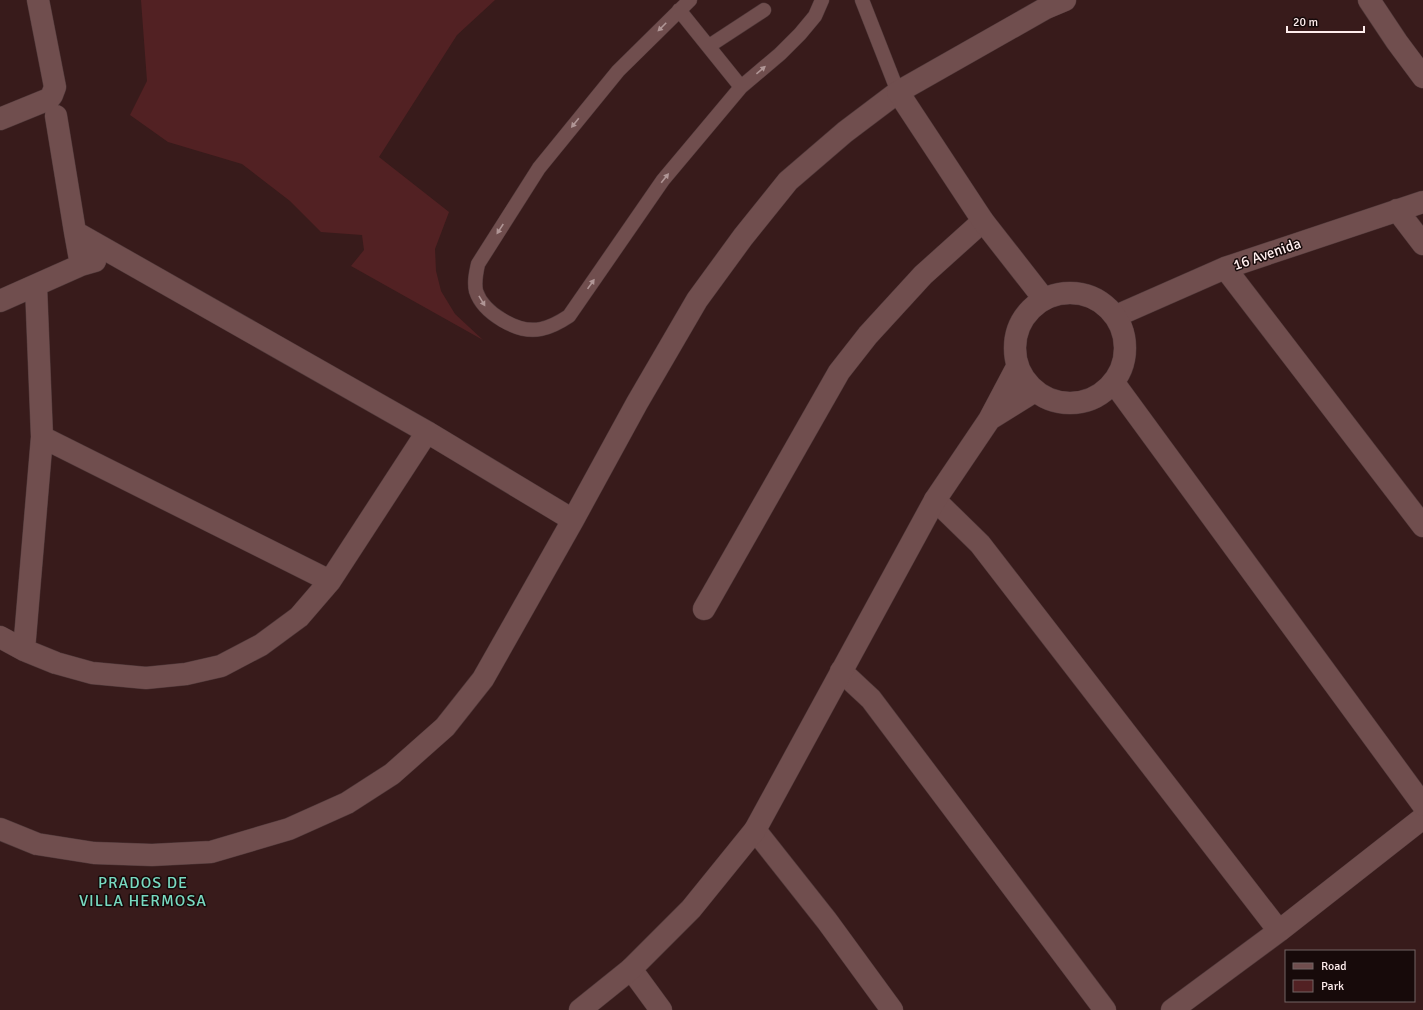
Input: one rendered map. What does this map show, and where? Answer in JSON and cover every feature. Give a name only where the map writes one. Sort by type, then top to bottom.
[{"type":"street","points":[[0,119],[46,100],[54,91],[55,87],[38,0]]},
{"type":"street","points":[[0,830],[37,844],[94,852],[152,855],[211,852],[289,829],[347,803],[392,774],[445,727],[483,679],[573,520],[636,403],[693,307],[743,237],[788,181],[845,132],[898,92],[1046,8],[1065,0]]},
{"type":"street","points":[[1369,0],[1397,42],[1423,76]]},
{"type":"street","points":[[898,92],[983,221],[1044,298]]},
{"type":"street","points":[[56,116],[74,232],[81,265]]},
{"type":"street","name":"16 Avenida","points":[[1116,316],[1225,268],[1423,202]]},
{"type":"street","points":[[1397,210],[1423,244]]},
{"type":"street","points":[[704,609],[839,372],[868,335],[923,275],[983,221]]},
{"type":"street","points":[[74,232],[428,432],[573,520]]},
{"type":"street","points":[[0,302],[81,265],[113,255]]},
{"type":"street","points":[[1225,268],[1423,526]]},
{"type":"street","points":[[24,650],[42,437],[36,286]]},
{"type":"street","points":[[1063,293],[1083,294],[1102,302],[1116,316],[1124,332],[1126,350],[1122,367],[1114,383],[1101,394],[1085,402],[1068,404],[1051,400],[1036,391],[1025,380],[1018,367],[1014,347],[1018,328],[1028,311],[1044,298],[1063,293]]},
{"type":"street","points":[[580,1010],[631,969],[691,909],[755,830],[935,500],[989,420],[1018,367]]},
{"type":"street","points":[[1114,383],[1423,805]]},
{"type":"street","points":[[989,420],[1036,391]]},
{"type":"street","points":[[0,637],[24,650],[92,673],[146,678],[186,674],[221,666],[261,645],[299,617],[330,581],[428,432]]},
{"type":"street","points":[[42,437],[330,581]]},
{"type":"street","points":[[935,500],[980,544],[1279,931]]},
{"type":"street","points":[[841,671],[871,699],[1105,1010]]},
{"type":"street","points":[[1172,1010],[1279,931],[1423,818]]},
{"type":"street","points":[[755,830],[827,921],[892,1010]]},
{"type":"street","points":[[631,969],[661,1010]]},
{"type":"lane","points":[[690,0],[618,71],[539,168],[478,264],[475,277],[476,291],[490,312],[505,321],[528,330],[540,329],[556,324],[568,316],[663,180],[741,87],[780,54],[800,34],[815,16],[822,0]]},
{"type":"lane","points":[[862,0],[898,92]]},
{"type":"lane","points":[[679,10],[741,87]]},
{"type":"lane","points":[[709,46],[764,10]]},
{"type":"green space","points":[[141,0],[495,0],[457,35],[379,157],[449,212],[435,249],[436,271],[441,291],[455,314],[483,340],[351,266],[364,250],[362,235],[321,232],[290,201],[242,164],[168,142],[130,115],[147,81]]},
{"type":"district","name":"PRADOS DE VILLA HERMOSA","points":[[143,891]]}]
